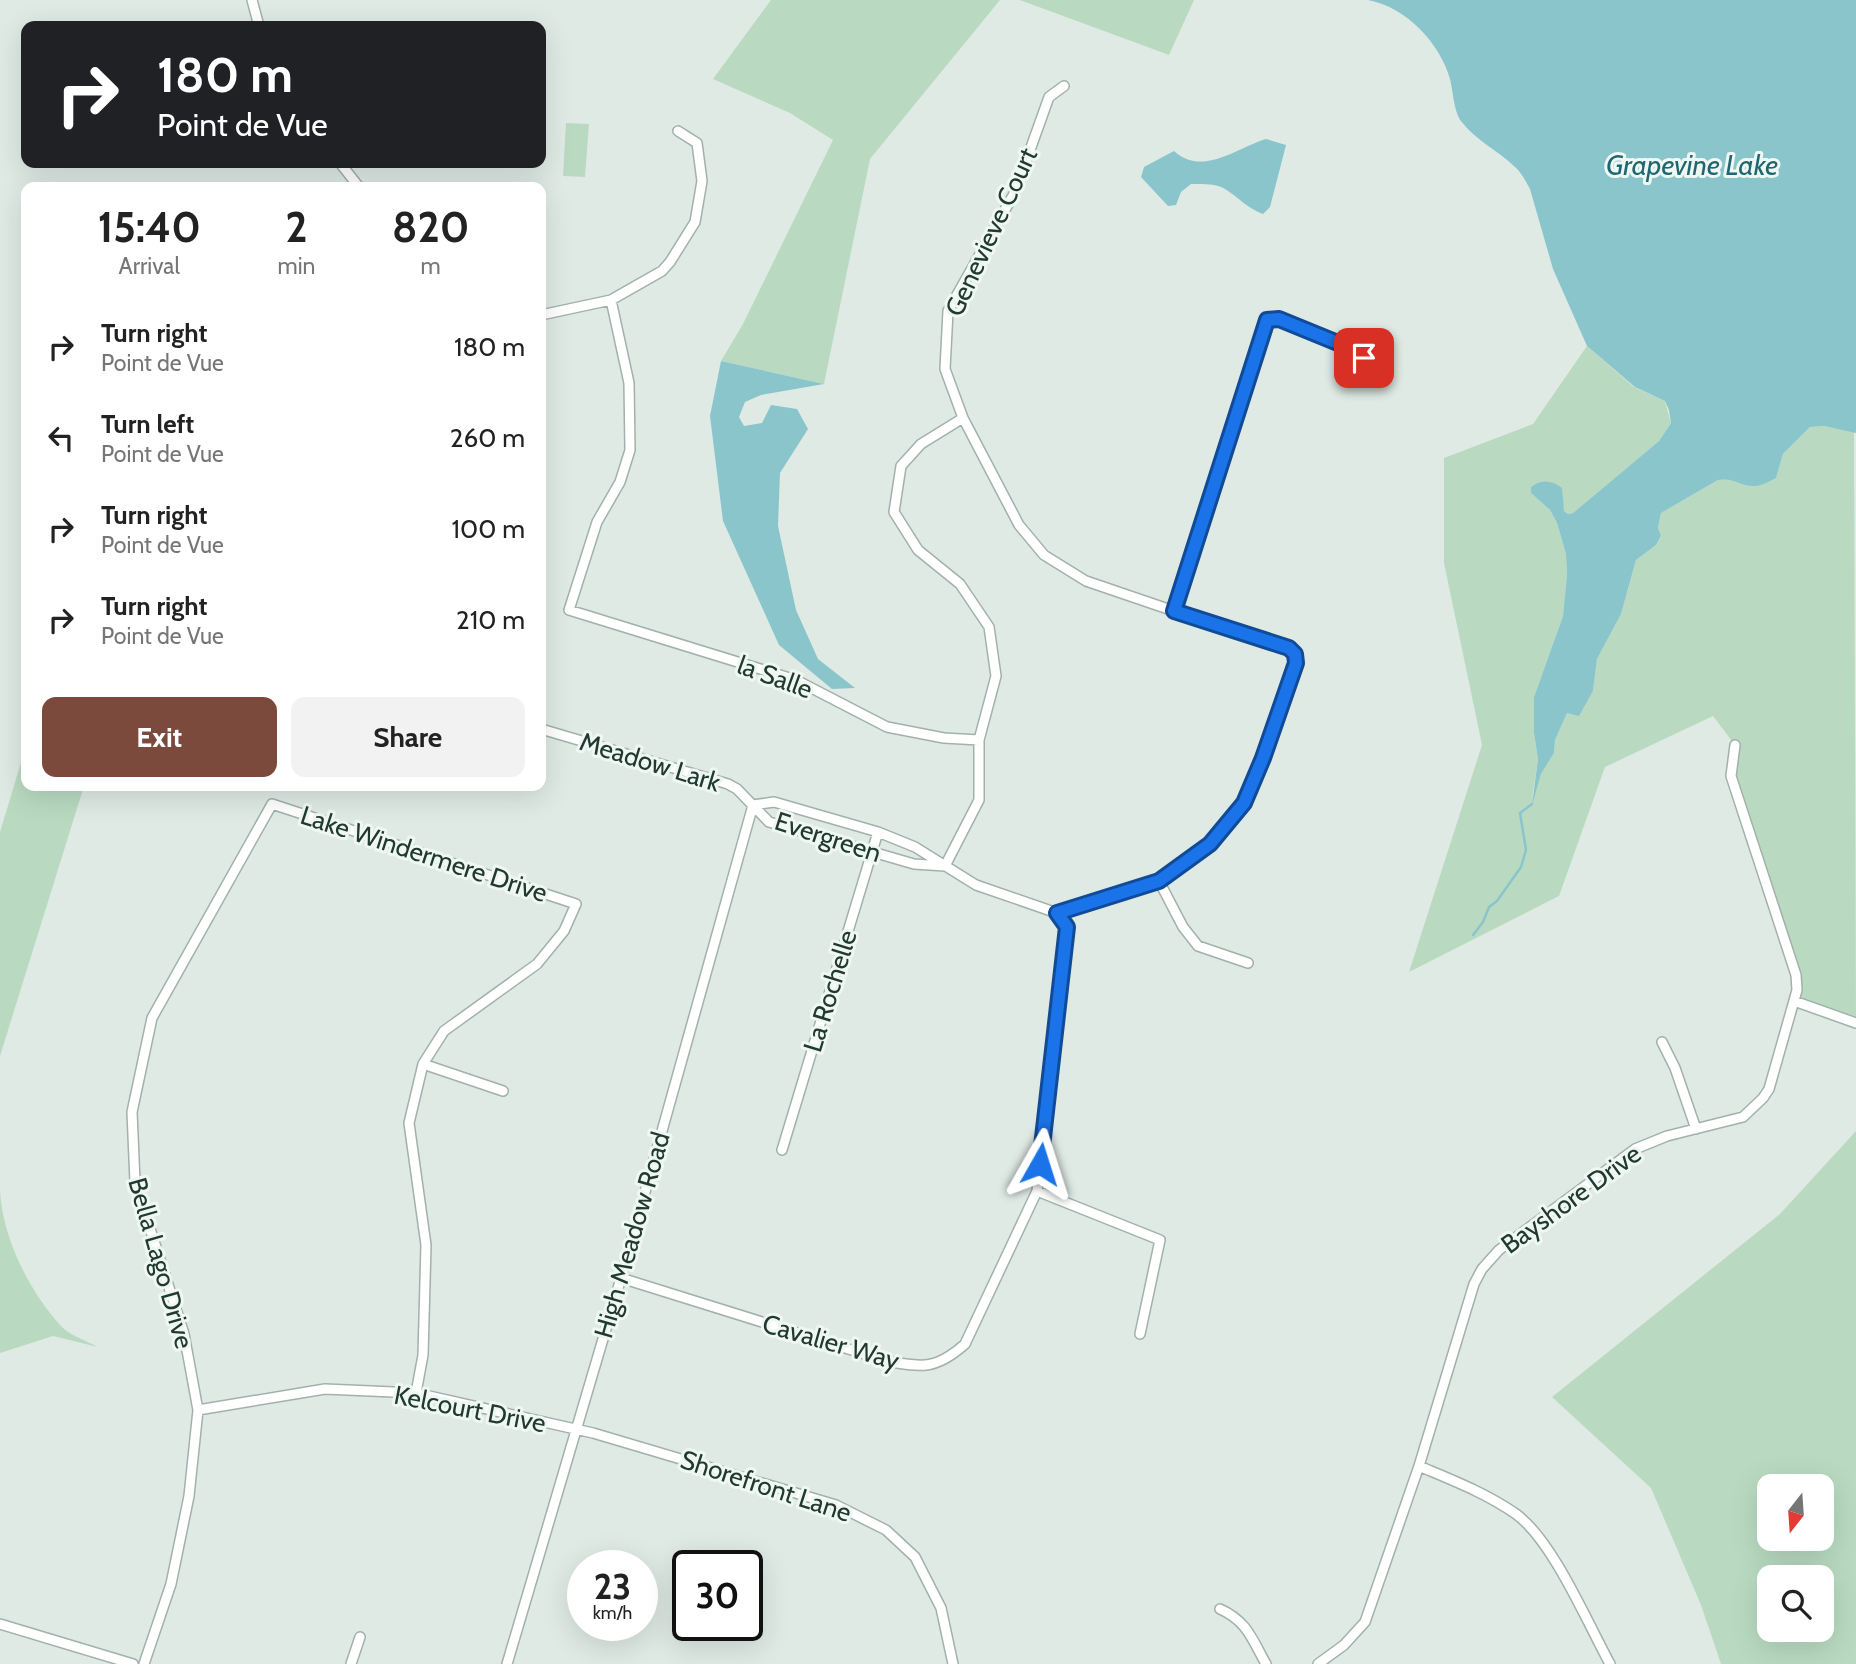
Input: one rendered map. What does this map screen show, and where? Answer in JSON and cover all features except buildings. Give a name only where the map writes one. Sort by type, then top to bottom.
[{"type":"street","points":[[252,0],[258,21]]},
{"type":"street","name":"Genevieve Court","points":[[1057,913],[1159,881],[1200,853],[1244,803],[1263,758],[1296,663],[1295,654],[1289,648],[1086,581],[1045,555],[1019,525],[963,418],[945,369],[948,312],[1015,192],[1049,97],[1065,86]]},
{"type":"street","points":[[546,314],[611,300],[662,271],[695,222],[702,181],[697,143],[678,131]]},
{"type":"street","points":[[344,168],[355,182]]},
{"type":"street","name":"la Salle","points":[[611,300],[629,383],[630,450],[620,482],[597,523],[569,610],[796,680],[887,727],[944,738],[979,740]]},
{"type":"street","points":[[1174,611],[1267,320],[1279,319],[1350,348],[1379,368]]},
{"type":"street","points":[[945,866],[979,800],[979,740],[996,676],[989,627],[960,584],[918,550],[894,512],[901,466],[921,443],[963,418]]},
{"type":"street","name":"Meadow Lark","points":[[546,730],[728,784],[753,805]]},
{"type":"street","name":"Bayshore Drive","points":[[1318,1664],[1344,1645],[1365,1622],[1419,1466],[1474,1284],[1482,1269],[1499,1250],[1635,1149],[1667,1136],[1743,1117],[1769,1089],[1797,990],[1796,975],[1731,776],[1735,745]]},
{"type":"street","name":"Evergreen","points":[[753,805],[774,802],[878,832],[915,848],[976,885],[1057,913]]},
{"type":"street","name":"Lake Windermere Drive","points":[[272,804],[576,904],[564,931],[537,964],[444,1031],[423,1064]]},
{"type":"street","name":"Bella Lago Drive","points":[[144,1664],[171,1584],[189,1496],[198,1410],[184,1334],[135,1182],[132,1112],[152,1018],[272,804]]},
{"type":"street","name":"Evergreen","points":[[753,805],[768,822],[914,864],[945,866]]},
{"type":"street","name":"High Meadow Road","points":[[507,1664],[621,1278],[753,805]]},
{"type":"street","name":"La Rochelle","points":[[782,1150],[878,832]]},
{"type":"street","points":[[1159,881],[1183,927],[1198,946],[1248,964]]},
{"type":"street","name":"Cavalier Way","points":[[621,1278],[887,1362],[921,1367],[947,1360],[965,1344],[1037,1191],[1067,927],[1057,913]]},
{"type":"street","points":[[1794,1001],[1856,1023]]},
{"type":"street","points":[[1662,1042],[1675,1068],[1696,1129]]},
{"type":"street","points":[[416,1393],[423,1355],[426,1245],[409,1123],[423,1064],[503,1091]]},
{"type":"street","points":[[1037,1191],[1160,1240],[1140,1334]]},
{"type":"street","name":"Kelcourt Drive","points":[[198,1410],[325,1389],[416,1393],[575,1431]]},
{"type":"street","name":"Shorefront Lane","points":[[575,1431],[593,1433],[774,1485],[836,1505],[886,1530],[915,1557],[941,1608],[953,1664]]},
{"type":"street","points":[[1419,1466],[1470,1487],[1516,1514],[1530,1527],[1558,1569],[1610,1664]]},
{"type":"street","points":[[1220,1609],[1237,1616],[1266,1664]]},
{"type":"street","points":[[0,1624],[133,1664]]},
{"type":"street","points":[[351,1664],[360,1637]]},
{"type":"green space","points":[[771,0],[1000,0],[870,159],[824,384],[721,361],[743,324],[833,140],[790,113],[713,79]]},
{"type":"green space","points":[[1020,0],[1194,0],[1169,55]]},
{"type":"green space","points":[[566,123],[589,124],[585,177],[563,176]]},
{"type":"green space","points":[[1587,346],[1634,387],[1665,401],[1671,423],[1659,441],[1573,513],[1564,511],[1562,499],[1531,493],[1550,510],[1557,523],[1566,554],[1567,574],[1563,616],[1534,697],[1534,733],[1538,759],[1532,800],[1541,774],[1554,753],[1555,740],[1567,713],[1579,715],[1593,691],[1597,659],[1621,614],[1636,560],[1656,545],[1661,537],[1658,528],[1661,513],[1718,480],[1758,485],[1776,478],[1783,454],[1810,427],[1824,426],[1854,432],[1856,1023],[1794,1001],[1797,990],[1731,776],[1735,745],[1713,716],[1605,767],[1559,896],[1409,972],[1482,745],[1444,563],[1444,458],[1533,424]]},
{"type":"green space","points":[[21,763],[21,791],[82,791],[0,1056],[0,832]]},
{"type":"green space","points":[[1856,1131],[1856,1664],[1721,1664],[1701,1605],[1651,1488],[1552,1397],[1780,1214]]},
{"type":"green space","points":[[0,1190],[12,1244],[38,1297],[64,1329],[98,1347],[53,1336],[0,1353]]},
{"type":"water","name":"Grapevine Lake","points":[[1368,0],[1856,0],[1856,433],[1824,426],[1810,427],[1783,454],[1776,478],[1757,486],[1718,480],[1661,513],[1658,528],[1661,536],[1656,545],[1636,560],[1621,614],[1597,659],[1593,691],[1579,716],[1567,713],[1555,740],[1554,753],[1541,774],[1532,805],[1538,759],[1534,733],[1534,697],[1563,616],[1567,574],[1566,554],[1557,523],[1550,510],[1531,493],[1531,487],[1543,482],[1558,485],[1562,488],[1564,511],[1573,513],[1659,441],[1671,423],[1669,410],[1665,401],[1635,387],[1587,346],[1553,269],[1530,189],[1524,178],[1509,161],[1473,134],[1461,121],[1450,79],[1430,40],[1395,10]]},
{"type":"water","points":[[1266,139],[1286,145],[1270,207],[1263,214],[1225,189],[1208,184],[1191,184],[1181,192],[1176,205],[1168,206],[1141,177],[1144,167],[1174,151],[1185,158],[1208,161]]},
{"type":"water","points":[[721,361],[824,384],[761,395],[745,402],[739,417],[744,426],[762,423],[771,405],[797,409],[808,429],[780,473],[778,526],[796,610],[818,659],[855,688],[832,689],[779,645],[723,521],[710,416]]},
{"type":"waterway","points":[[1473,935],[1483,922],[1489,907],[1497,901],[1521,867],[1526,850],[1520,813],[1532,804]]},
{"type":"route","points":[[1040,1164],[1067,927],[1057,913],[1159,881],[1210,844],[1244,803],[1263,758],[1296,663],[1295,654],[1289,648],[1174,611],[1267,320],[1279,319],[1350,348],[1364,358]]}]
